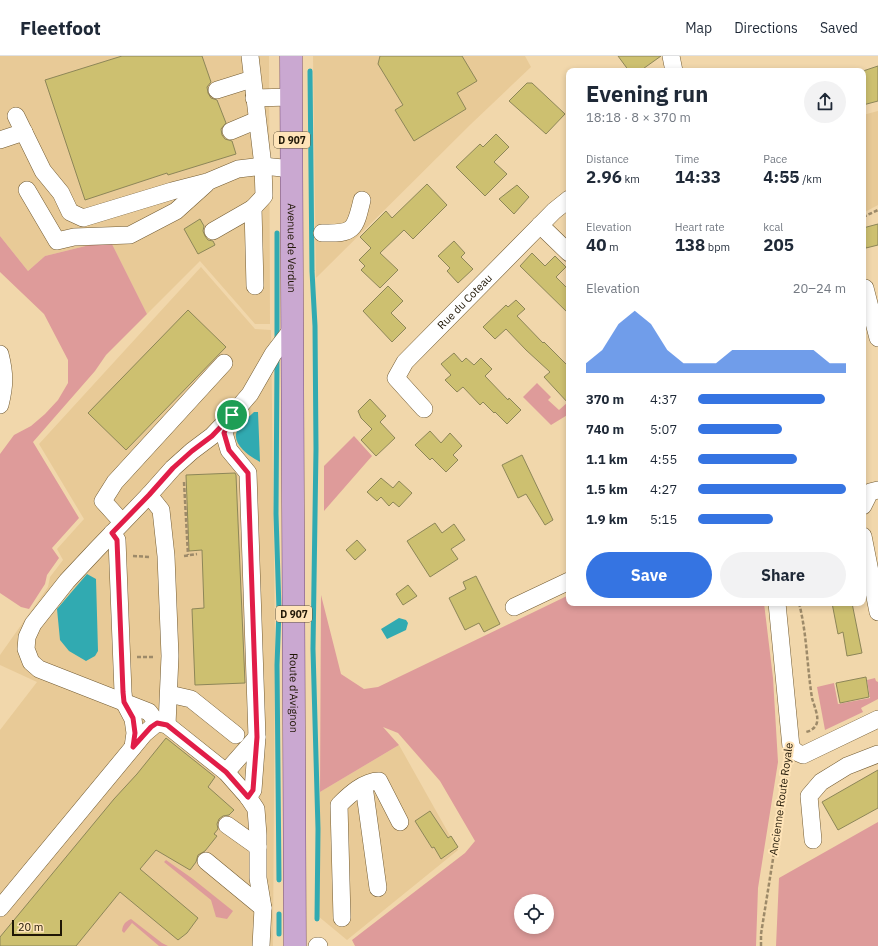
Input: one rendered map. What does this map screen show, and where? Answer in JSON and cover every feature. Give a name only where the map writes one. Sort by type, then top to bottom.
[{"type":"main road","name":"Avenue de Verdun","points":[[291,56],[293,440]]},
{"type":"main road","name":"Route d'Avignon","points":[[293,440],[295,946]]},
{"type":"street","points":[[213,231],[253,208],[264,196],[263,166],[250,56]]},
{"type":"street","points":[[671,56],[673,68]]},
{"type":"street","points":[[217,90],[252,79]]},
{"type":"street","points":[[254,98],[292,97]]},
{"type":"street","points":[[16,116],[44,171],[61,193],[70,212],[83,218],[207,182],[238,169],[263,166],[292,169]]},
{"type":"street","points":[[230,131],[257,120]]},
{"type":"street","points":[[0,140],[24,132]]},
{"type":"street","points":[[27,190],[57,241],[74,237],[130,234],[176,211],[207,182]]},
{"type":"street","points":[[322,233],[339,234],[351,229],[357,222],[362,200]]},
{"type":"street","name":"Rue du Coteau","points":[[424,409],[396,378],[405,362],[554,211],[566,201]]},
{"type":"street","points":[[253,208],[255,286]]},
{"type":"street","points":[[540,225],[566,250]]},
{"type":"street","points":[[866,292],[878,338]]},
{"type":"street","points":[[261,946],[262,908],[258,878],[256,809],[248,797],[226,772],[162,724],[149,712],[39,669],[31,662],[26,649],[27,637],[33,624],[67,581],[173,468],[212,436],[232,415],[250,394],[273,354],[293,328]]},
{"type":"street","points":[[0,354],[4,373],[4,391],[0,405]]},
{"type":"street","points":[[133,747],[135,733],[133,718],[124,702],[117,528],[103,501],[115,482],[224,363]]},
{"type":"street","points":[[232,415],[224,433],[229,450],[248,473],[257,737],[253,790],[248,797]]},
{"type":"street","points":[[866,500],[870,492],[878,490]]},
{"type":"street","points":[[0,908],[144,734],[162,724],[169,694],[169,603],[161,510],[149,495]]},
{"type":"street","points":[[866,551],[878,612]]},
{"type":"street","points":[[514,607],[566,582]]},
{"type":"street","name":"Ancienne Route Royale","points":[[777,606],[791,747]]},
{"type":"street","points":[[169,694],[191,699],[236,735]]},
{"type":"street","points":[[791,747],[796,752],[803,755],[878,719]]},
{"type":"street","points":[[226,772],[257,737]]},
{"type":"street","points":[[813,840],[809,796],[821,782],[847,766],[878,754]]},
{"type":"street","points":[[342,918],[339,805],[348,795],[374,781],[379,781],[400,822]]},
{"type":"street","points":[[364,786],[378,888]]},
{"type":"street","points":[[227,825],[258,846]]},
{"type":"street","points":[[206,861],[262,908]]},
{"type":"path","points":[[866,216],[878,210]]},
{"type":"path","points":[[181,478],[184,481],[188,555]]},
{"type":"path","points":[[184,556],[197,554]]},
{"type":"path","points":[[127,556],[157,556]]},
{"type":"path","points":[[800,606],[807,651],[812,697],[817,718],[816,725],[811,731],[800,733]]},
{"type":"path","points":[[129,658],[161,656]]},
{"type":"path","name":"Ancienne Route Royale","points":[[761,946],[761,934],[791,747]]},
{"type":"shaded area","points":[[0,56],[269,56],[270,324],[255,324],[200,261],[147,314],[110,240],[45,256],[28,271],[0,236]]},
{"type":"shaded area","points":[[313,56],[525,56],[531,67],[471,124],[316,278]]},
{"type":"shaded area","points":[[878,111],[878,205],[866,211],[866,114]]},
{"type":"shaded area","points":[[0,236],[28,271],[45,256],[110,240],[147,314],[106,355],[95,371],[33,442],[79,518],[52,548],[59,558],[47,575],[45,584],[29,609],[21,607],[0,593],[0,454],[14,435],[31,426],[58,400],[68,383],[68,360],[44,314],[0,272]]},
{"type":"shaded area","points":[[201,267],[255,329],[271,330],[275,639],[273,946],[0,946],[0,730],[37,682],[0,665],[0,655],[48,587],[50,577],[63,560],[57,549],[84,519],[39,444]]},
{"type":"shaded area","points":[[537,383],[551,397],[548,400],[559,410],[566,404],[566,416],[551,425],[523,397]]},
{"type":"shaded area","points":[[354,436],[372,456],[324,511],[324,466]]},
{"type":"shaded area","points":[[321,595],[341,674],[364,689],[378,687],[566,596],[566,606],[764,606],[773,678],[778,762],[758,888],[756,946],[355,946],[352,940],[465,853],[475,841],[440,781],[398,733],[383,727],[399,745],[320,792]]},
{"type":"shaded area","points":[[875,678],[878,682],[878,699],[861,708],[863,712],[825,730],[817,687],[834,683],[838,704],[870,698],[867,680]]},
{"type":"shaded area","points":[[399,745],[458,850],[347,940],[318,916],[320,792]]},
{"type":"shaded area","points":[[878,822],[878,946],[776,946],[779,878]]},
{"type":"shaded area","points":[[166,860],[193,879],[233,911],[227,919],[216,917],[211,900],[164,862]]},
{"type":"shaded area","points":[[131,919],[168,946],[159,946],[132,923],[124,933],[122,931],[124,925]]},
{"type":"water","points":[[254,412],[258,412],[260,462],[242,450],[236,436],[240,426]]},
{"type":"water","points":[[87,574],[96,579],[98,651],[95,656],[86,661],[69,651],[60,640],[57,609]]},
{"type":"water","points":[[399,618],[406,620],[408,623],[406,630],[387,639],[381,629]]},
{"type":"building","points":[[122,56],[202,56],[211,82],[207,87],[208,93],[211,98],[217,100],[226,123],[221,129],[222,135],[225,139],[232,141],[236,154],[168,175],[167,173],[85,200],[45,80]]},
{"type":"building","points":[[380,56],[462,56],[477,81],[457,93],[466,109],[414,141],[395,110],[403,105],[378,64]]},
{"type":"building","points":[[618,56],[661,56],[644,68],[627,68]]},
{"type":"building","points":[[878,66],[878,101],[866,104],[866,70]]},
{"type":"building","points":[[527,83],[532,83],[565,114],[546,134],[509,101]]},
{"type":"building","points":[[496,134],[509,147],[494,162],[507,174],[485,196],[456,167],[480,144],[483,147]]},
{"type":"building","points":[[427,184],[447,205],[413,239],[404,230],[380,253],[398,270],[380,288],[361,270],[365,266],[359,260],[371,248],[360,237],[386,211],[392,218]]},
{"type":"building","points":[[517,185],[529,197],[514,214],[499,199]]},
{"type":"building","points":[[200,219],[204,226],[203,231],[205,236],[208,240],[213,241],[215,245],[198,254],[184,229]]},
{"type":"building","points":[[878,224],[878,245],[866,248],[866,227]]},
{"type":"building","points":[[454,241],[465,253],[461,257],[473,269],[458,283],[447,271],[450,268],[438,256]]},
{"type":"building","points":[[532,253],[545,266],[555,256],[566,267],[556,277],[566,287],[566,311],[520,266]]},
{"type":"building","points":[[388,286],[403,301],[391,313],[406,328],[392,342],[363,311]]},
{"type":"building","points":[[516,300],[525,309],[517,316],[566,364],[566,401],[544,377],[550,372],[506,329],[495,339],[483,327],[506,305],[508,307]]},
{"type":"building","points":[[188,310],[226,347],[126,450],[88,413]]},
{"type":"building","points":[[454,353],[462,362],[466,358],[474,365],[481,358],[492,369],[485,376],[508,400],[509,398],[521,410],[507,424],[483,402],[480,405],[463,387],[457,392],[445,380],[451,375],[441,364]]},
{"type":"building","points":[[370,399],[386,416],[380,422],[395,438],[376,456],[361,440],[372,429],[361,418],[358,411]]},
{"type":"building","points":[[430,431],[441,443],[450,433],[462,446],[453,455],[458,460],[446,472],[432,458],[430,460],[415,445]]},
{"type":"building","points":[[522,455],[553,520],[545,525],[526,494],[518,498],[502,465]]},
{"type":"building","points":[[235,473],[245,683],[195,685],[192,609],[204,608],[202,550],[189,551],[186,475]]},
{"type":"building","points":[[381,478],[393,488],[399,481],[412,493],[399,507],[393,502],[389,506],[381,497],[377,501],[367,492]]},
{"type":"building","points":[[435,523],[442,533],[454,524],[465,540],[451,549],[458,559],[430,577],[407,541]]},
{"type":"building","points":[[357,540],[366,550],[355,560],[346,550]]},
{"type":"building","points":[[476,576],[500,624],[484,632],[479,623],[465,630],[449,598],[466,589],[463,582]]},
{"type":"building","points":[[408,585],[417,596],[403,605],[396,594]]},
{"type":"building","points":[[833,606],[853,606],[862,653],[847,656],[843,632],[838,634]]},
{"type":"building","points":[[866,677],[869,697],[840,703],[836,683]]},
{"type":"building","points":[[166,738],[215,777],[208,787],[234,810],[229,815],[223,816],[219,819],[217,824],[218,829],[214,834],[217,836],[205,851],[198,855],[196,862],[190,870],[156,850],[140,869],[198,918],[187,933],[178,940],[120,892],[76,946],[0,946],[0,937]]},
{"type":"building","points":[[878,770],[878,808],[838,830],[822,802]]},
{"type":"building","points":[[430,811],[448,838],[451,836],[458,847],[441,859],[434,847],[432,848],[415,821]]},
{"type":"waterway","points":[[310,71],[312,271],[315,326],[316,449],[313,649],[318,829],[317,919]]},
{"type":"waterway","points":[[277,233],[277,341]]},
{"type":"waterway","points":[[277,359],[276,514],[279,610],[277,665],[279,880]]},
{"type":"waterway","points":[[279,914],[279,934]]},
{"type":"route","points":[[232,415],[224,433],[229,450],[248,473],[257,737],[253,790],[248,797],[226,772],[167,725],[157,723],[144,734],[133,747],[135,733],[133,718],[124,702],[123,692],[117,540],[112,533],[173,468],[212,436],[232,415]]}]
